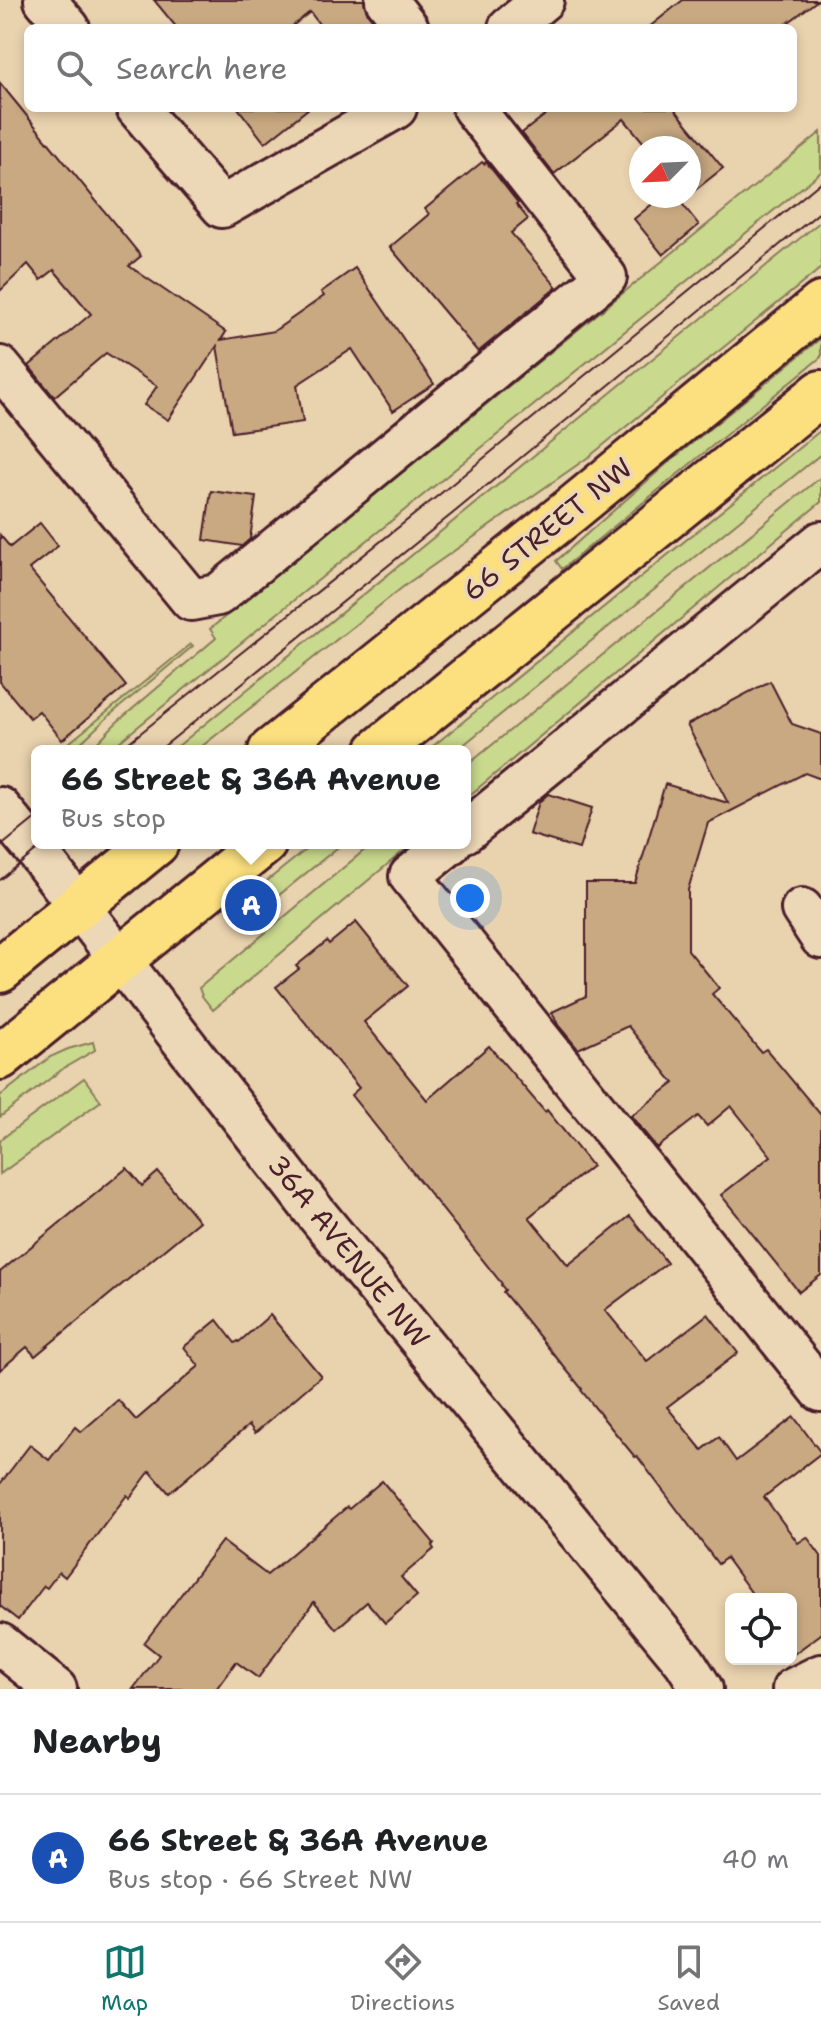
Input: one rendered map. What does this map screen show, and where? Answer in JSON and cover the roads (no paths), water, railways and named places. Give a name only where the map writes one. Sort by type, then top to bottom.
[{"type":"main road","name":"66 STREET NW","points":[[278,745],[821,305]]},
{"type":"main road","points":[[385,745],[821,393]]},
{"type":"main road","points":[[0,970],[149,849]]},
{"type":"main road","points":[[0,1057],[257,849]]},
{"type":"street","points":[[45,0],[66,24]]},
{"type":"street","points":[[386,0],[405,24]]},
{"type":"street","points":[[514,24],[543,0]]},
{"type":"street","points":[[140,112],[222,207],[389,112]]},
{"type":"street","points":[[0,367],[191,600],[218,595],[606,277],[476,112]]},
{"type":"street","points":[[471,827],[821,542]]},
{"type":"street","name":"36A AVENUE NW","points":[[0,808],[31,847]]},
{"type":"street","name":"36A AVENUE NW","points":[[33,849],[314,1211],[685,1662],[702,1689]]},
{"type":"street","points":[[444,849],[410,876],[821,1391]]},
{"type":"street","points":[[0,1644],[56,1689]]},
{"type":"street","points":[[793,1689],[821,1675]]},
{"type":"tram line","points":[[126,745],[440,494],[821,182]]},
{"type":"tram line","points":[[165,745],[821,211]]},
{"type":"tram line","points":[[0,847],[31,822]]},
{"type":"tram line","points":[[0,880],[39,849]]},
{"type":"place","name":"66 Street & 36A Avenue","points":[[251,905]]}]
